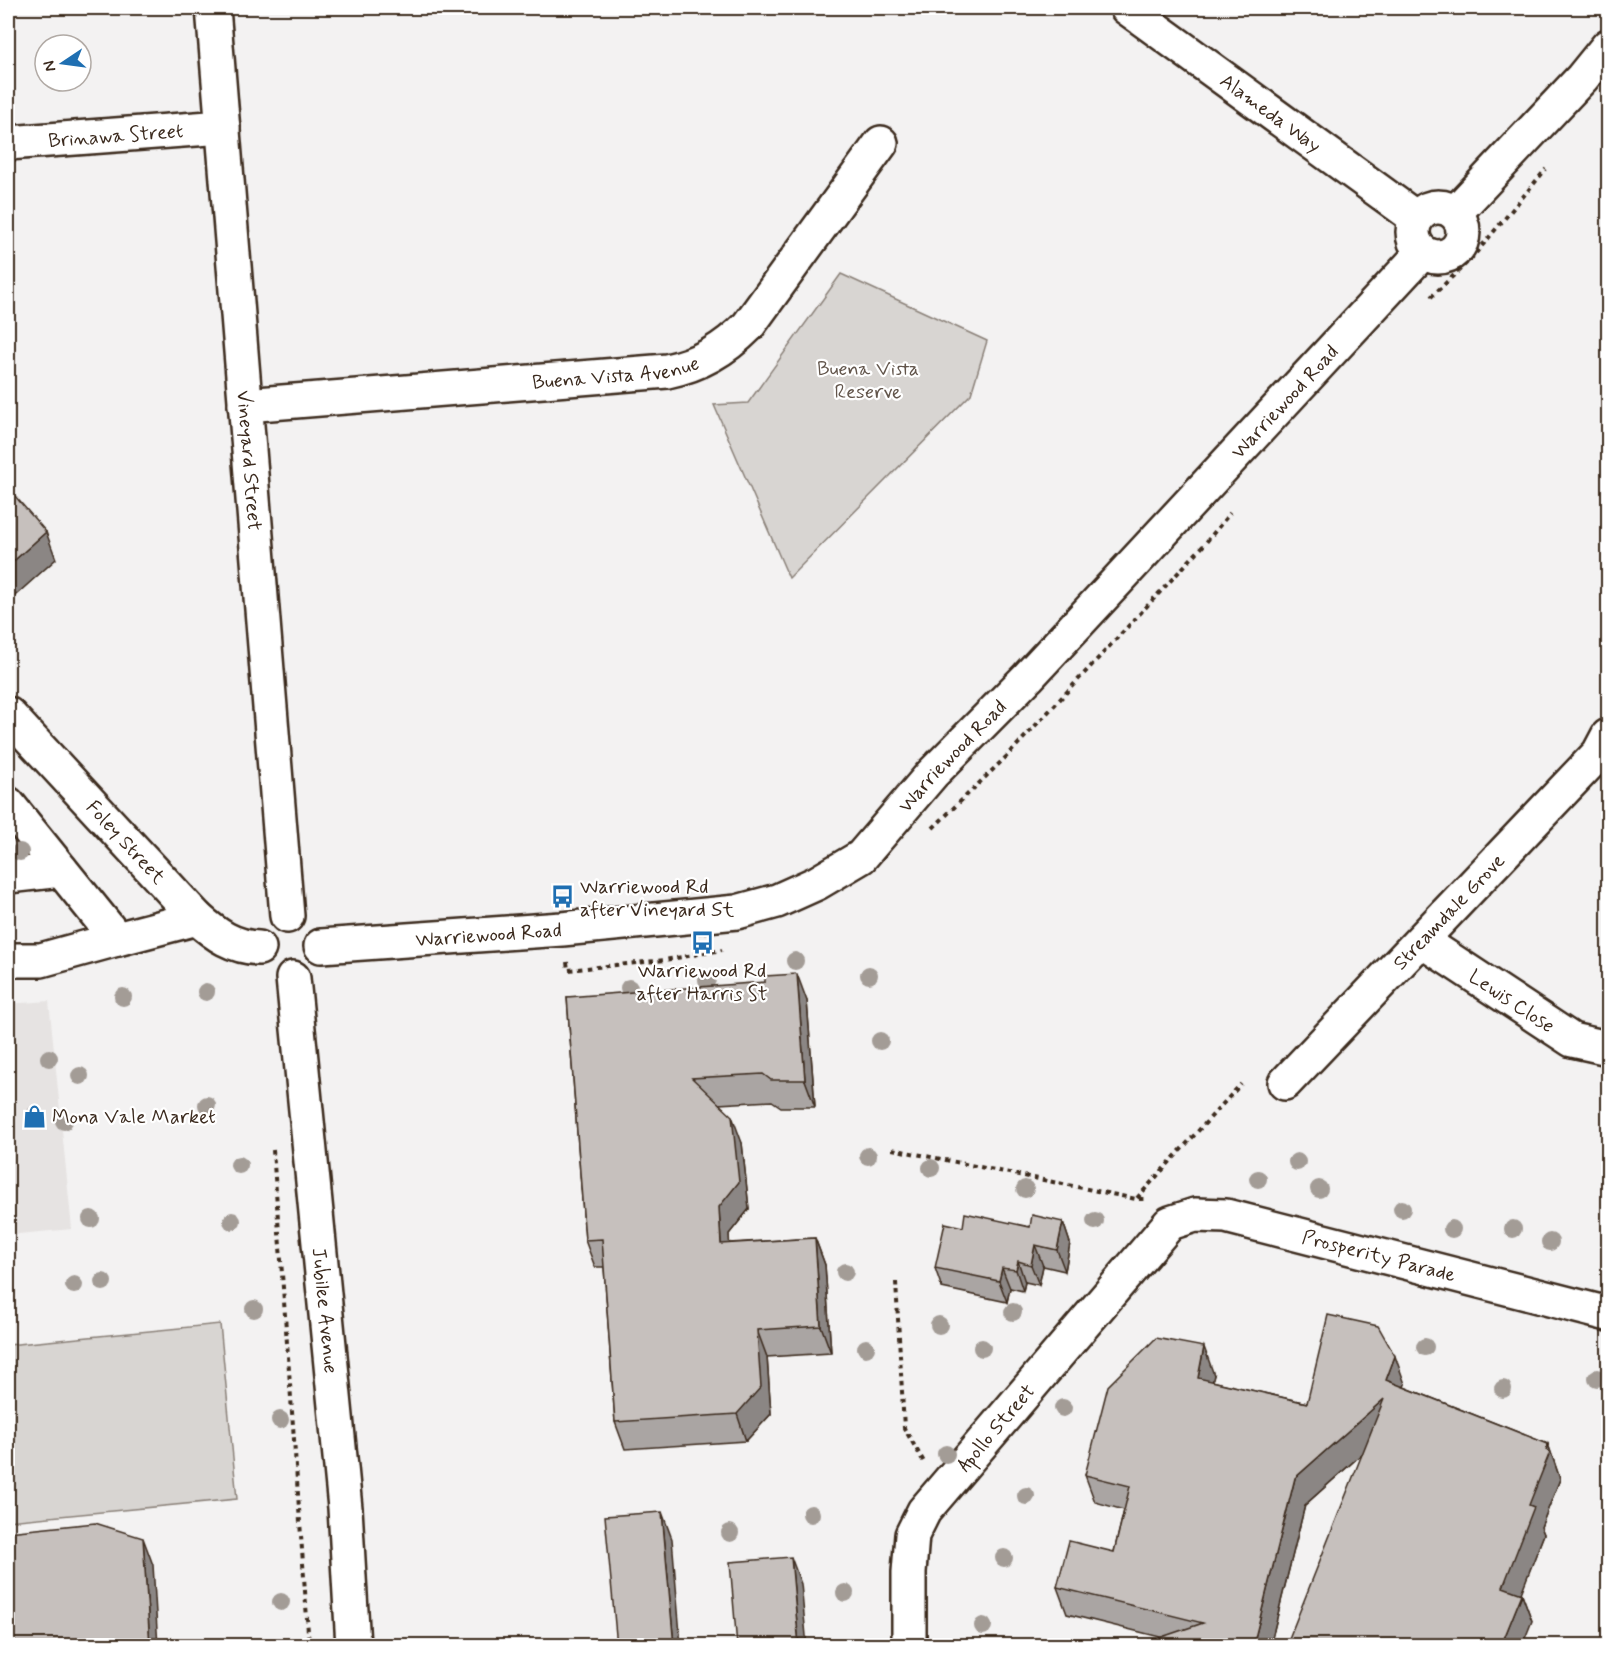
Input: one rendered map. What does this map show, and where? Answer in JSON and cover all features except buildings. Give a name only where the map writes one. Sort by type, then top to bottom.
[{"type":"street","name":"Vineyard Street","points":[[213,8],[287,916]]},
{"type":"street","name":"Alameda Way","points":[[1127,8],[1416,218]]},
{"type":"street","points":[[1455,213],[1582,78],[1608,46]]},
{"type":"street","name":"Brinawa Street","points":[[8,143],[223,127]]},
{"type":"street","name":"Buena Vista Avenue","points":[[245,405],[667,371],[702,361],[727,346],[748,326],[881,143]]},
{"type":"street","points":[[1430,207],[1448,208],[1460,220],[1463,236],[1454,251],[1439,257],[1423,252],[1417,247],[1412,233],[1416,218],[1430,207]]},
{"type":"street","name":"Warriewood Road","points":[[321,946],[562,929],[737,912],[777,901],[817,883],[861,857],[932,774],[1028,677],[1423,252]]},
{"type":"street","name":"Foley Street","points":[[8,714],[197,918],[230,943],[245,948],[259,948]]},
{"type":"street","name":"Streamdale Grove","points":[[1285,1083],[1599,753],[1608,736]]},
{"type":"street","points":[[8,804],[117,939]]},
{"type":"street","points":[[8,876],[61,870]]},
{"type":"street","points":[[287,916],[300,917],[310,924],[318,934],[321,946],[313,968],[304,975],[292,978],[280,976],[269,970],[261,960],[259,948],[260,936],[266,926],[276,919],[287,916]]},
{"type":"street","points":[[8,960],[41,960],[197,918]]},
{"type":"street","name":"Lewis Close","points":[[1422,941],[1572,1040],[1608,1048]]},
{"type":"street","name":"Jubilee Avenue","points":[[292,978],[345,1508],[353,1646]]},
{"type":"street","name":"Prosperity Parade","points":[[1157,1241],[1170,1223],[1195,1215],[1226,1216],[1608,1314]]},
{"type":"street","name":"Apollo Street","points":[[909,1646],[909,1572],[912,1535],[924,1511],[1157,1241]]},
{"type":"path","points":[[892,1149],[1136,1199],[1241,1084]]},
{"type":"path","points":[[273,1143],[309,1646]]},
{"type":"path","points":[[896,1282],[904,1428],[941,1491]]},
{"type":"shaded area","name":"Mona Vale Market","points":[[49,1001],[72,1229],[8,1235],[8,1004]]},
{"type":"green space","name":"Buena Vista Reserve","points":[[841,274],[987,341],[971,394],[789,578],[714,405],[748,403]]},
{"type":"green space","points":[[220,1324],[237,1499],[8,1521],[8,1345]]},
{"type":"place","name":"Warriewood Rd after Vineyard St","points":[[562,897]]},
{"type":"place","name":"Warriewood Rd after Harris St","points":[[702,943]]},
{"type":"place","name":"Mona Vale Market","points":[[34,1116]]}]
